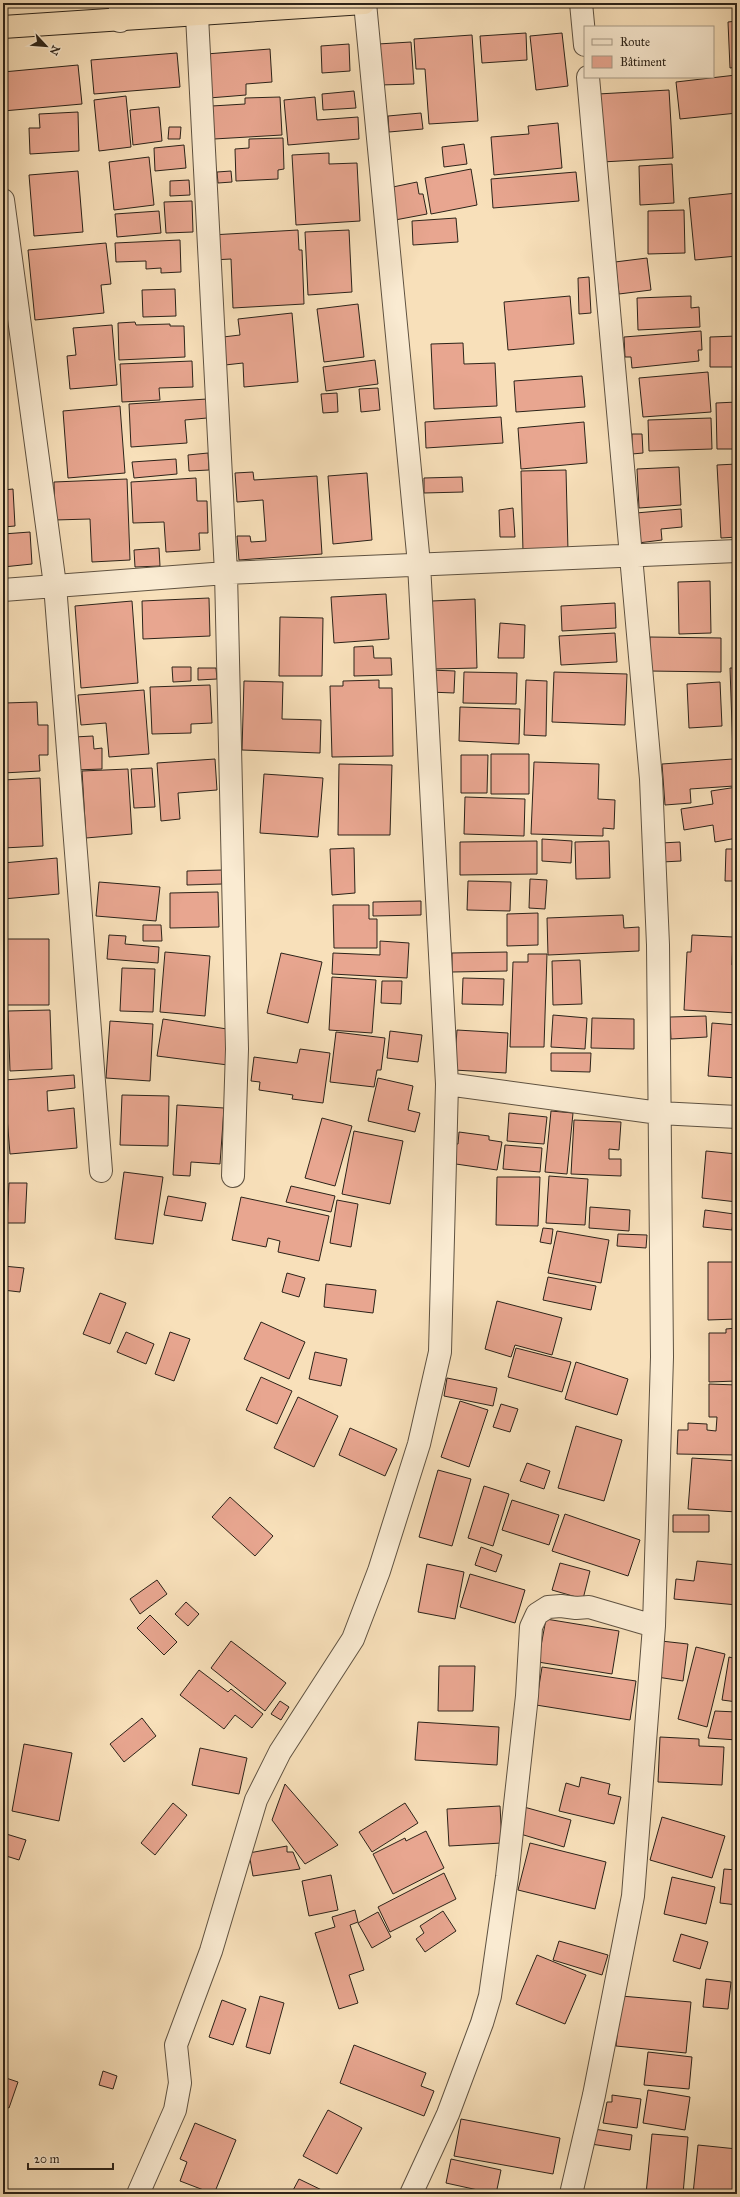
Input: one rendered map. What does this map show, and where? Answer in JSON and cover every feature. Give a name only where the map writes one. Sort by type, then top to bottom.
[{"type":"highway","points":[[3,27],[120,12],[197,16],[336,4],[365,3]]},
{"type":"street","points":[[138,2194],[175,2110],[180,2082],[176,2045],[211,1951],[256,1800],[280,1752],[353,1639],[379,1571],[419,1444],[440,1352],[447,1084],[419,564],[365,3]]},
{"type":"street","points":[[581,3],[584,34]]},
{"type":"street","points":[[197,16],[226,573],[237,1049],[234,1176]]},
{"type":"street","points":[[571,2194],[596,2087],[633,1896],[654,1626],[662,1357],[658,945],[651,779],[588,78]]},
{"type":"street","points":[[3,200],[55,585],[101,1171]]},
{"type":"street","points":[[3,590],[226,573],[737,551]]},
{"type":"street","points":[[447,1084],[659,1113],[737,1117]]},
{"type":"street","points":[[411,2194],[448,2114],[482,2023],[490,1996],[507,1877],[525,1712],[531,1627],[537,1614],[548,1607],[561,1606],[576,1608],[589,1607],[654,1626]]},
{"type":"building","points":[[737,21],[737,67],[730,68],[728,22]]},
{"type":"building","points":[[526,33],[527,60],[482,63],[480,36]]},
{"type":"building","points":[[562,33],[568,86],[536,90],[530,36]]},
{"type":"building","points":[[472,35],[478,121],[429,124],[425,69],[416,69],[414,39]]},
{"type":"building","points":[[411,42],[414,84],[380,85],[378,44]]},
{"type":"building","points":[[349,44],[350,71],[322,73],[321,46]]},
{"type":"building","points":[[270,49],[272,82],[246,84],[246,95],[209,98],[206,54]]},
{"type":"building","points":[[177,53],[180,87],[94,94],[91,60]]},
{"type":"building","points":[[78,65],[82,104],[3,111],[3,72]]},
{"type":"building","points":[[736,75],[737,113],[680,119],[676,82]]},
{"type":"building","points":[[669,90],[673,158],[602,162],[598,94]]},
{"type":"building","points":[[354,91],[356,108],[323,110],[322,94]]},
{"type":"building","points":[[126,96],[131,147],[99,151],[94,100]]},
{"type":"building","points":[[280,97],[282,135],[214,139],[212,106],[245,104],[245,98]]},
{"type":"building","points":[[315,97],[317,120],[358,117],[359,139],[288,145],[284,100]]},
{"type":"building","points":[[159,107],[162,141],[133,145],[130,110]]},
{"type":"building","points":[[78,112],[79,151],[30,154],[29,128],[40,128],[39,114]]},
{"type":"building","points":[[421,113],[423,129],[389,132],[388,116]]},
{"type":"building","points":[[558,123],[562,168],[494,175],[491,137],[529,134],[528,126]]},
{"type":"building","points":[[169,127],[181,127],[180,139],[168,139]]},
{"type":"building","points":[[283,138],[284,169],[278,170],[278,179],[236,181],[235,149],[249,148],[249,139]]},
{"type":"building","points":[[464,144],[467,164],[444,167],[442,147]]},
{"type":"building","points":[[184,145],[186,168],[155,171],[154,148]]},
{"type":"building","points":[[329,153],[329,164],[357,163],[360,221],[296,225],[292,155]]},
{"type":"building","points":[[149,157],[154,205],[114,210],[109,162]]},
{"type":"building","points":[[672,164],[674,203],[640,205],[639,166]]},
{"type":"building","points":[[471,169],[477,205],[431,214],[425,178]]},
{"type":"building","points":[[78,171],[83,232],[34,236],[29,175]]},
{"type":"building","points":[[231,171],[232,182],[218,183],[217,172]]},
{"type":"building","points":[[576,172],[579,201],[493,208],[491,179]]},
{"type":"building","points":[[189,180],[190,195],[170,196],[170,181]]},
{"type":"building","points":[[417,182],[419,194],[423,194],[427,214],[395,220],[388,188]]},
{"type":"building","points":[[737,193],[737,256],[695,260],[689,198]]},
{"type":"building","points":[[192,201],[193,232],[166,233],[164,202]]},
{"type":"building","points":[[684,210],[685,253],[648,254],[648,211]]},
{"type":"building","points":[[159,211],[161,233],[117,237],[115,214]]},
{"type":"building","points":[[456,218],[458,242],[413,245],[412,221]]},
{"type":"building","points":[[298,230],[299,250],[302,250],[304,304],[233,308],[231,259],[212,260],[211,235]]},
{"type":"building","points":[[349,230],[352,292],[308,295],[305,232]]},
{"type":"building","points":[[180,240],[181,272],[161,273],[161,268],[146,269],[146,261],[116,262],[115,243]]},
{"type":"building","points":[[106,243],[111,284],[101,285],[104,313],[35,320],[28,250]]},
{"type":"building","points":[[647,258],[651,290],[619,294],[615,262]]},
{"type":"building","points":[[589,277],[591,313],[579,314],[578,278]]},
{"type":"building","points":[[175,289],[176,316],[143,317],[142,290]]},
{"type":"building","points":[[570,296],[574,344],[508,350],[504,302]]},
{"type":"building","points":[[691,296],[691,308],[699,307],[700,327],[638,330],[637,298]]},
{"type":"building","points":[[358,304],[364,357],[324,362],[317,309]]},
{"type":"building","points":[[292,313],[298,382],[244,387],[243,363],[225,365],[223,337],[240,335],[238,319]]},
{"type":"building","points":[[135,322],[136,325],[170,324],[170,326],[184,326],[185,357],[119,360],[118,323]]},
{"type":"building","points":[[112,325],[117,385],[70,389],[67,356],[76,355],[73,328]]},
{"type":"building","points":[[701,331],[702,350],[698,350],[699,361],[632,368],[631,357],[625,357],[624,337]]},
{"type":"building","points":[[737,336],[737,367],[710,367],[710,337]]},
{"type":"building","points":[[463,343],[464,364],[495,363],[497,406],[434,409],[431,344]]},
{"type":"building","points":[[375,360],[378,384],[326,391],[323,367]]},
{"type":"building","points":[[192,361],[193,387],[159,388],[160,400],[122,402],[120,364]]},
{"type":"building","points":[[708,372],[711,412],[643,417],[639,378]]},
{"type":"building","points":[[582,376],[585,407],[516,412],[514,381]]},
{"type":"building","points":[[378,388],[380,410],[361,412],[359,389]]},
{"type":"building","points":[[337,393],[338,412],[323,413],[321,394]]},
{"type":"building","points":[[207,399],[207,418],[185,420],[187,443],[131,447],[129,404]]},
{"type":"building","points":[[737,402],[737,449],[717,449],[716,403]]},
{"type":"building","points":[[120,406],[125,473],[68,478],[63,411]]},
{"type":"building","points":[[501,417],[503,443],[426,448],[425,422]]},
{"type":"building","points":[[711,418],[712,449],[649,451],[648,420]]},
{"type":"building","points":[[584,422],[587,463],[521,469],[518,428]]},
{"type":"building","points":[[632,434],[642,434],[643,453],[632,454]]},
{"type":"building","points":[[208,453],[209,470],[189,471],[188,455]]},
{"type":"building","points":[[176,459],[177,474],[134,478],[132,462]]},
{"type":"building","points":[[737,464],[737,537],[721,538],[717,465]]},
{"type":"building","points":[[679,467],[681,505],[639,508],[637,469]]},
{"type":"building","points":[[566,470],[568,551],[523,552],[521,471]]},
{"type":"building","points":[[253,472],[254,480],[317,476],[322,554],[239,560],[237,536],[250,536],[251,542],[266,541],[263,500],[237,502],[235,473]]},
{"type":"building","points":[[367,473],[372,540],[333,544],[328,476]]},
{"type":"building","points":[[462,477],[463,492],[424,493],[424,478]]},
{"type":"building","points":[[196,478],[197,501],[207,501],[208,533],[199,533],[200,550],[166,552],[164,522],[133,523],[131,482]]},
{"type":"building","points":[[127,479],[130,560],[92,562],[90,519],[55,520],[54,482]]},
{"type":"building","points":[[13,489],[15,526],[3,527],[3,490]]},
{"type":"building","points":[[513,508],[515,537],[500,537],[499,510]]},
{"type":"building","points":[[681,509],[682,527],[661,529],[662,540],[638,543],[636,513]]},
{"type":"building","points":[[30,532],[32,564],[3,567],[3,534]]},
{"type":"building","points":[[159,548],[160,566],[135,567],[134,550]]},
{"type":"building","points":[[710,581],[711,633],[679,634],[678,582]]},
{"type":"building","points":[[386,594],[389,639],[334,643],[331,597]]},
{"type":"building","points":[[209,598],[210,636],[143,639],[142,601]]},
{"type":"building","points":[[475,599],[477,668],[433,669],[432,601]]},
{"type":"building","points":[[132,601],[138,683],[81,688],[75,606]]},
{"type":"building","points":[[615,603],[616,628],[562,631],[561,606]]},
{"type":"building","points":[[280,617],[323,618],[322,676],[279,676]]},
{"type":"building","points":[[734,619],[737,619],[737,662],[734,662]]},
{"type":"building","points":[[500,623],[525,625],[524,658],[498,658]]},
{"type":"building","points":[[3,633],[7,700],[3,700]]},
{"type":"building","points":[[615,633],[617,662],[561,665],[559,636]]},
{"type":"building","points":[[650,637],[721,638],[721,672],[649,671]]},
{"type":"building","points":[[373,646],[374,658],[391,658],[392,675],[354,676],[354,647]]},
{"type":"building","points":[[172,667],[191,667],[191,681],[173,682]]},
{"type":"building","points":[[198,668],[216,668],[217,679],[198,680]]},
{"type":"building","points":[[730,668],[737,668],[737,755],[733,755]]},
{"type":"building","points":[[430,670],[455,671],[454,693],[429,692]]},
{"type":"building","points":[[464,672],[517,673],[516,704],[463,703]]},
{"type":"building","points":[[554,672],[627,674],[625,725],[552,722]]},
{"type":"building","points":[[379,680],[379,688],[392,688],[393,756],[332,757],[330,686],[343,686],[343,681]]},
{"type":"building","points":[[526,680],[547,681],[546,736],[524,735]]},
{"type":"building","points":[[244,681],[283,682],[282,719],[321,720],[320,753],[242,750]]},
{"type":"building","points":[[720,682],[722,726],[689,728],[687,684]]},
{"type":"building","points":[[210,685],[212,723],[191,724],[191,733],[152,734],[150,687]]},
{"type":"building","points":[[144,690],[149,754],[109,757],[106,723],[81,725],[78,695]]},
{"type":"building","points":[[37,702],[38,725],[48,725],[48,755],[39,755],[40,771],[3,773],[5,703]]},
{"type":"building","points":[[460,707],[520,709],[519,744],[459,741]]},
{"type":"building","points":[[93,736],[94,749],[102,748],[102,769],[75,770],[74,737]]},
{"type":"building","points":[[491,754],[529,754],[529,794],[491,794]]},
{"type":"building","points":[[461,755],[488,755],[487,793],[461,793]]},
{"type":"building","points":[[215,759],[217,790],[178,793],[180,819],[161,821],[157,763]]},
{"type":"building","points":[[733,759],[734,786],[690,789],[691,803],[665,805],[662,764]]},
{"type":"building","points":[[534,762],[599,764],[598,799],[615,800],[614,829],[603,828],[603,836],[531,834]]},
{"type":"building","points":[[339,764],[392,765],[390,835],[338,835]]},
{"type":"building","points":[[152,768],[155,807],[134,808],[131,769]]},
{"type":"building","points":[[128,769],[132,834],[86,838],[82,771]]},
{"type":"building","points":[[264,774],[323,778],[318,837],[260,833]]},
{"type":"building","points":[[40,778],[43,846],[3,848],[3,780]]},
{"type":"building","points":[[737,787],[737,838],[715,842],[713,825],[684,830],[681,809],[713,804],[711,791]]},
{"type":"building","points":[[465,797],[525,799],[524,836],[464,834]]},
{"type":"building","points":[[542,839],[572,841],[571,863],[542,861]]},
{"type":"building","points":[[537,841],[537,874],[460,875],[460,842]]},
{"type":"building","points":[[609,841],[610,878],[576,879],[575,842]]},
{"type":"building","points":[[680,842],[681,861],[662,862],[661,843]]},
{"type":"building","points":[[354,848],[355,893],[332,895],[330,849]]},
{"type":"building","points":[[726,849],[737,849],[737,881],[725,881]]},
{"type":"building","points":[[57,858],[59,894],[3,899],[3,863]]},
{"type":"building","points":[[222,870],[222,884],[187,885],[187,871]]},
{"type":"building","points":[[530,879],[547,880],[545,909],[529,908]]},
{"type":"building","points":[[468,881],[511,882],[510,911],[467,910]]},
{"type":"building","points":[[99,882],[160,887],[156,921],[96,916]]},
{"type":"building","points":[[218,892],[219,927],[170,928],[170,893]]},
{"type":"building","points":[[421,901],[421,915],[373,916],[373,902]]},
{"type":"building","points":[[333,905],[369,905],[369,919],[377,919],[377,948],[334,948]]},
{"type":"building","points":[[538,913],[538,945],[507,946],[507,914]]},
{"type":"building","points":[[623,915],[624,928],[639,927],[639,951],[548,955],[547,918]]},
{"type":"building","points":[[143,925],[161,925],[162,941],[143,941]]},
{"type":"building","points":[[109,935],[126,936],[125,944],[159,947],[158,963],[107,959]]},
{"type":"building","points":[[692,935],[733,937],[732,965],[737,966],[737,1013],[684,1010],[687,952],[691,952]]},
{"type":"building","points":[[6,939],[49,939],[49,1005],[6,1005]]},
{"type":"building","points":[[380,941],[409,943],[407,978],[332,974],[333,953],[380,955]]},
{"type":"building","points":[[165,952],[210,956],[205,1016],[160,1012]]},
{"type":"building","points":[[507,952],[507,971],[452,972],[452,953]]},
{"type":"building","points":[[281,953],[322,962],[308,1023],[267,1013]]},
{"type":"building","points":[[528,954],[547,954],[544,1047],[510,1047],[513,962],[528,962]]},
{"type":"building","points":[[580,960],[582,1004],[553,1005],[552,961]]},
{"type":"building","points":[[122,968],[155,969],[153,1012],[120,1011]]},
{"type":"building","points":[[332,977],[376,980],[372,1033],[329,1030]]},
{"type":"building","points":[[463,978],[504,979],[503,1005],[462,1004]]},
{"type":"building","points":[[382,981],[402,981],[401,1004],[381,1003]]},
{"type":"building","points":[[50,1010],[52,1069],[10,1071],[8,1011]]},
{"type":"building","points":[[553,1015],[587,1018],[585,1049],[551,1047]]},
{"type":"building","points":[[706,1016],[707,1037],[671,1039],[670,1017]]},
{"type":"building","points":[[592,1018],[634,1019],[634,1049],[591,1048]]},
{"type":"building","points":[[163,1019],[227,1029],[228,1065],[157,1056]]},
{"type":"building","points":[[110,1021],[153,1024],[150,1081],[106,1078]]},
{"type":"building","points":[[712,1023],[737,1025],[737,1078],[708,1076]]},
{"type":"building","points":[[457,1030],[508,1033],[506,1073],[454,1070]]},
{"type":"building","points":[[390,1031],[422,1035],[418,1062],[387,1058]]},
{"type":"building","points":[[336,1032],[385,1038],[381,1070],[377,1070],[374,1087],[330,1082]]},
{"type":"building","points":[[300,1049],[330,1053],[323,1103],[292,1099],[293,1095],[259,1090],[260,1082],[251,1081],[254,1057],[297,1063]]},
{"type":"building","points":[[551,1053],[591,1053],[590,1072],[551,1071]]},
{"type":"building","points":[[74,1075],[75,1088],[47,1091],[48,1111],[74,1108],[77,1148],[10,1154],[4,1080]]},
{"type":"building","points":[[378,1078],[413,1086],[408,1110],[420,1113],[415,1132],[368,1121]]},
{"type":"building","points":[[122,1095],[169,1096],[168,1146],[120,1145]]},
{"type":"building","points":[[177,1105],[224,1108],[220,1164],[191,1162],[190,1176],[173,1175]]},
{"type":"building","points":[[551,1111],[573,1113],[567,1174],[545,1172]]},
{"type":"building","points":[[509,1113],[547,1117],[544,1144],[507,1141]]},
{"type":"building","points":[[322,1118],[352,1126],[335,1186],[305,1178]]},
{"type":"building","points":[[574,1120],[621,1122],[619,1150],[609,1149],[609,1159],[621,1159],[621,1176],[571,1174]]},
{"type":"building","points":[[354,1131],[403,1141],[390,1204],[342,1194]]},
{"type":"building","points":[[459,1132],[489,1136],[489,1140],[502,1142],[497,1170],[449,1163],[453,1144],[458,1144]]},
{"type":"building","points":[[505,1145],[542,1148],[540,1172],[503,1169]]},
{"type":"building","points":[[706,1151],[737,1154],[737,1202],[702,1198]]},
{"type":"building","points":[[124,1172],[163,1177],[153,1244],[115,1239]]},
{"type":"building","points":[[549,1176],[588,1179],[585,1225],[546,1223]]},
{"type":"building","points":[[497,1177],[540,1177],[538,1226],[496,1225]]},
{"type":"building","points":[[9,1183],[27,1183],[25,1223],[7,1223]]},
{"type":"building","points":[[291,1186],[335,1196],[331,1212],[286,1202]]},
{"type":"building","points":[[168,1196],[206,1203],[202,1221],[164,1215]]},
{"type":"building","points":[[241,1197],[329,1216],[319,1261],[278,1252],[280,1241],[268,1238],[266,1247],[232,1240]]},
{"type":"building","points":[[337,1200],[358,1204],[351,1247],[330,1243]]},
{"type":"building","points":[[590,1207],[630,1210],[629,1231],[589,1228]]},
{"type":"building","points":[[705,1210],[734,1214],[732,1230],[703,1227]]},
{"type":"building","points":[[543,1228],[553,1229],[551,1244],[540,1242]]},
{"type":"building","points":[[557,1231],[609,1240],[601,1283],[548,1273]]},
{"type":"building","points":[[618,1234],[647,1235],[646,1248],[617,1246]]},
{"type":"building","points":[[708,1262],[737,1262],[737,1319],[708,1320]]},
{"type":"building","points":[[3,1266],[24,1268],[20,1292],[3,1290]]},
{"type":"building","points":[[287,1273],[305,1278],[299,1297],[282,1292]]},
{"type":"building","points":[[548,1277],[596,1286],[591,1310],[543,1300]]},
{"type":"building","points":[[326,1284],[376,1290],[373,1313],[324,1307]]},
{"type":"building","points":[[100,1293],[126,1303],[110,1344],[83,1334]]},
{"type":"building","points":[[497,1301],[562,1318],[552,1355],[515,1345],[511,1357],[485,1349]]},
{"type":"building","points":[[261,1322],[305,1342],[289,1379],[244,1359]]},
{"type":"building","points":[[737,1328],[737,1381],[709,1382],[709,1333],[726,1333],[726,1329]]},
{"type":"building","points":[[126,1332],[154,1344],[146,1364],[117,1352]]},
{"type":"building","points":[[170,1332],[190,1339],[174,1381],[155,1374]]},
{"type":"building","points":[[516,1348],[571,1362],[562,1392],[508,1377]]},
{"type":"building","points":[[315,1352],[347,1359],[341,1386],[309,1379]]},
{"type":"building","points":[[576,1362],[628,1379],[617,1415],[565,1399]]},
{"type":"building","points":[[261,1377],[292,1391],[277,1424],[246,1410]]},
{"type":"building","points":[[447,1378],[497,1388],[493,1406],[444,1396]]},
{"type":"building","points":[[709,1384],[737,1385],[737,1455],[677,1454],[678,1430],[688,1430],[688,1423],[707,1424],[707,1430],[716,1431],[717,1417],[709,1417]]},
{"type":"building","points":[[298,1397],[338,1416],[314,1467],[274,1448]]},
{"type":"building","points":[[460,1401],[488,1410],[469,1467],[441,1457]]},
{"type":"building","points":[[501,1404],[518,1409],[510,1432],[493,1427]]},
{"type":"building","points":[[576,1426],[622,1440],[604,1501],[558,1488]]},
{"type":"building","points":[[350,1428],[397,1449],[385,1476],[339,1455]]},
{"type":"building","points":[[692,1458],[737,1461],[737,1512],[688,1509]]},
{"type":"building","points":[[527,1463],[550,1471],[544,1489],[520,1481]]},
{"type":"building","points":[[438,1470],[471,1479],[452,1546],[419,1537]]},
{"type":"building","points":[[484,1486],[509,1494],[493,1546],[468,1538]]},
{"type":"building","points":[[230,1497],[273,1536],[255,1556],[212,1517]]},
{"type":"building","points":[[512,1500],[559,1515],[549,1545],[502,1530]]},
{"type":"building","points":[[565,1514],[640,1540],[628,1576],[552,1551]]},
{"type":"building","points":[[673,1515],[709,1515],[709,1532],[673,1532]]},
{"type":"building","points":[[481,1547],[502,1555],[496,1572],[475,1565]]},
{"type":"building","points":[[697,1561],[737,1565],[737,1605],[674,1599],[676,1579],[694,1581]]},
{"type":"building","points":[[560,1563],[590,1571],[583,1599],[552,1590]]},
{"type":"building","points":[[427,1564],[464,1572],[455,1619],[418,1612]]},
{"type":"building","points":[[470,1574],[525,1590],[515,1623],[460,1607]]},
{"type":"building","points":[[157,1580],[167,1594],[140,1614],[130,1599]]},
{"type":"building","points":[[186,1602],[199,1614],[188,1626],[175,1614]]},
{"type":"building","points":[[150,1615],[177,1642],[164,1655],[137,1628]]},
{"type":"building","points":[[546,1619],[619,1631],[612,1674],[538,1662]]},
{"type":"building","points":[[231,1641],[286,1683],[265,1711],[211,1668]]},
{"type":"building","points":[[661,1641],[688,1644],[683,1681],[657,1677]]},
{"type":"building","points":[[696,1647],[725,1654],[707,1727],[678,1719]]},
{"type":"building","points":[[729,1657],[737,1659],[737,1702],[722,1700]]},
{"type":"building","points":[[439,1666],[475,1666],[473,1711],[438,1711]]},
{"type":"building","points":[[542,1667],[636,1681],[630,1720],[536,1705]]},
{"type":"building","points":[[199,1670],[228,1692],[231,1689],[263,1714],[252,1728],[235,1715],[224,1729],[180,1695]]},
{"type":"building","points":[[280,1701],[289,1707],[281,1720],[271,1714]]},
{"type":"building","points":[[715,1711],[737,1712],[737,1740],[708,1738]]},
{"type":"building","points":[[142,1718],[156,1736],[124,1762],[110,1744]]},
{"type":"building","points":[[418,1722],[499,1727],[497,1765],[415,1760]]},
{"type":"building","points":[[660,1737],[699,1739],[699,1746],[724,1747],[722,1785],[658,1782]]},
{"type":"building","points":[[24,1744],[72,1753],[59,1821],[12,1811]]},
{"type":"building","points":[[200,1748],[247,1758],[239,1794],[192,1785]]},
{"type":"building","points":[[581,1777],[610,1784],[608,1794],[621,1797],[614,1824],[559,1811],[566,1783],[579,1787]]},
{"type":"building","points":[[285,1784],[338,1845],[305,1864],[272,1820]]},
{"type":"building","points":[[173,1803],[187,1815],[155,1855],[141,1843]]},
{"type":"building","points":[[405,1803],[418,1823],[372,1852],[359,1832]]},
{"type":"building","points":[[500,1806],[502,1843],[449,1846],[447,1809]]},
{"type":"building","points":[[524,1807],[571,1820],[564,1847],[517,1833]]},
{"type":"building","points":[[662,1817],[725,1836],[712,1878],[650,1860]]},
{"type":"building","points":[[426,1831],[444,1868],[393,1894],[373,1854],[405,1838],[406,1841]]},
{"type":"building","points":[[3,1833],[26,1840],[19,1860],[3,1855]]},
{"type":"building","points":[[530,1843],[606,1862],[595,1909],[518,1890]]},
{"type":"building","points":[[287,1846],[287,1852],[293,1852],[300,1869],[253,1876],[249,1853]]},
{"type":"building","points":[[724,1869],[737,1870],[737,1905],[720,1903]]},
{"type":"building","points":[[444,1873],[456,1899],[390,1932],[378,1907]]},
{"type":"building","points":[[331,1875],[338,1910],[309,1916],[302,1881]]},
{"type":"building","points":[[672,1877],[715,1887],[706,1924],[664,1914]]},
{"type":"building","points":[[355,1910],[358,1922],[350,1925],[364,1970],[349,1975],[358,2003],[339,2009],[315,1933],[335,1927],[332,1917]]},
{"type":"building","points":[[443,1911],[456,1931],[425,1952],[416,1939],[424,1933],[420,1926]]},
{"type":"building","points":[[378,1912],[391,1937],[372,1948],[358,1923]]},
{"type":"building","points":[[681,1934],[708,1942],[700,1969],[673,1961]]},
{"type":"building","points":[[559,1941],[608,1955],[602,1975],[553,1960]]},
{"type":"building","points":[[537,1955],[586,1975],[565,2024],[516,2004]]},
{"type":"building","points":[[706,1979],[731,1982],[728,2009],[703,2007]]},
{"type":"building","points":[[260,1996],[284,2003],[270,2054],[246,2047]]},
{"type":"building","points":[[621,1996],[691,2002],[686,2053],[616,2046]]},
{"type":"building","points":[[222,2000],[246,2009],[233,2045],[209,2037]]},
{"type":"building","points":[[354,2045],[426,2073],[421,2086],[434,2091],[424,2116],[340,2083]]},
{"type":"building","points":[[648,2052],[692,2057],[689,2089],[644,2085]]},
{"type":"building","points":[[103,2071],[117,2076],[113,2089],[99,2085]]},
{"type":"building","points":[[3,2077],[18,2082],[9,2108],[3,2106]]},
{"type":"building","points":[[648,2090],[690,2097],[685,2130],[643,2123]]},
{"type":"building","points":[[612,2095],[641,2099],[637,2128],[603,2123],[607,2102],[612,2102]]},
{"type":"building","points":[[328,2110],[362,2128],[337,2174],[303,2156]]},
{"type":"building","points":[[461,2119],[560,2138],[553,2174],[454,2156]]},
{"type":"building","points":[[195,2123],[236,2140],[214,2194],[180,2181],[187,2162],[180,2159]]},
{"type":"building","points":[[594,2129],[632,2135],[630,2150],[591,2144]]},
{"type":"building","points":[[652,2134],[688,2137],[683,2194],[646,2194]]},
{"type":"building","points":[[698,2145],[737,2149],[732,2194],[693,2194]]},
{"type":"building","points":[[451,2159],[501,2170],[496,2194],[446,2183]]},
{"type":"building","points":[[299,2179],[330,2194],[291,2194]]}]
